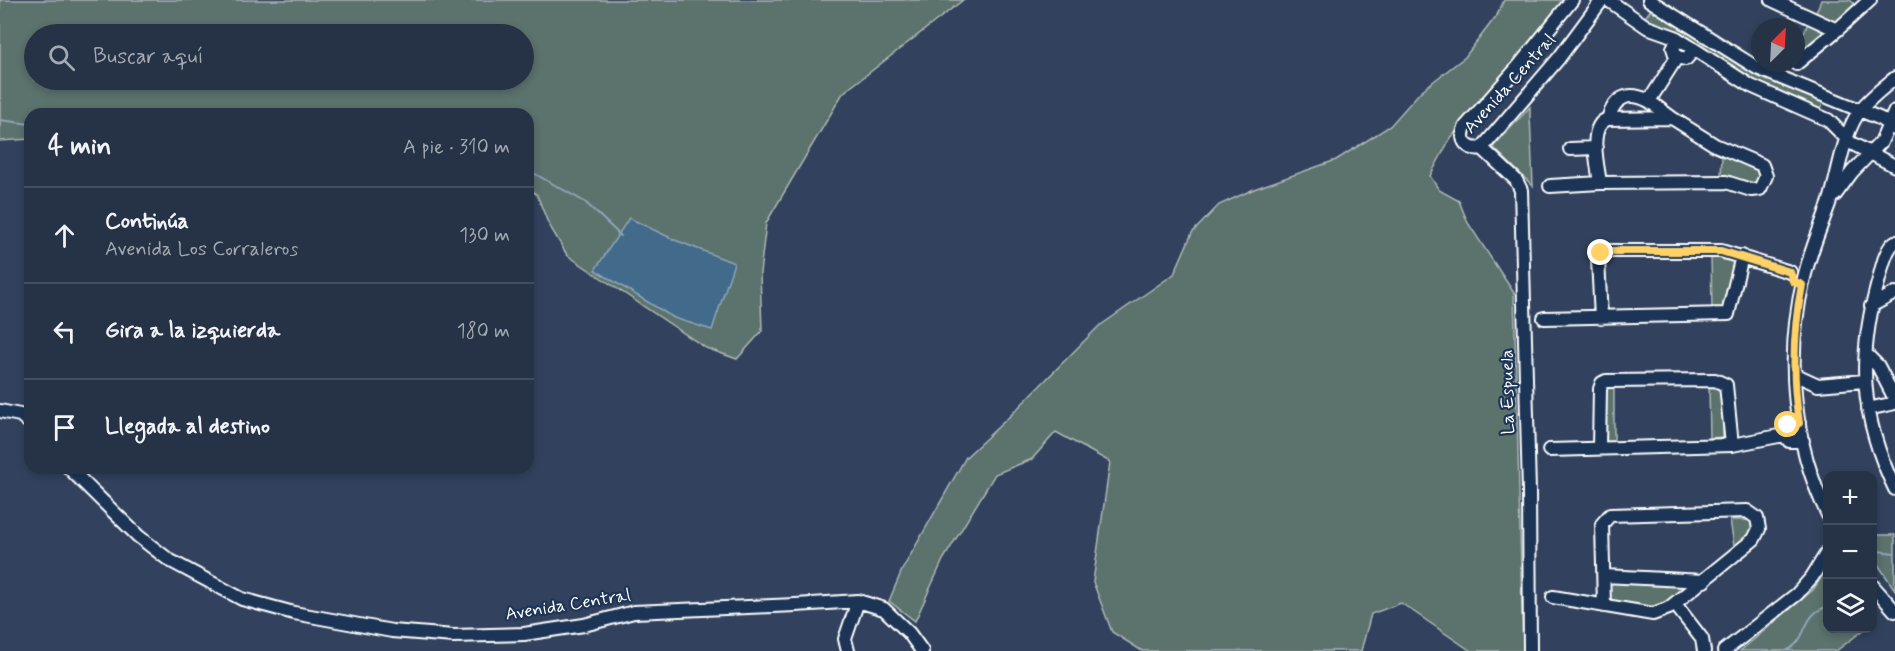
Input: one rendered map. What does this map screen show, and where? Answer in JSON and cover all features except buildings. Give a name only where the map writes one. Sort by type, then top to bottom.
[{"type":"street","name":"Avenida Central","points":[[1572,0],[1464,129],[1463,139],[1466,145],[1474,149],[1482,148],[1559,58],[1602,0]]},
{"type":"street","points":[[1608,0],[1641,23],[1678,39],[1751,86],[1822,117],[1834,124],[1846,140],[1895,166]]},
{"type":"street","points":[[1772,0],[1837,30]]},
{"type":"street","points":[[1641,23],[1640,15],[1643,8],[1651,2],[1742,60],[1860,110],[1892,127]]},
{"type":"street","points":[[1805,55],[1837,30],[1865,2]]},
{"type":"street","points":[[1678,39],[1673,52],[1677,57],[1686,59],[1694,50]]},
{"type":"street","points":[[1649,101],[1677,57]]},
{"type":"street","points":[[1780,78],[1786,72]]},
{"type":"street","points":[[1795,84],[1798,72]]},
{"type":"street","points":[[1823,505],[1812,476],[1796,401],[1794,374],[1796,325],[1802,285],[1829,203],[1846,140],[1860,110],[1895,78]]},
{"type":"street","points":[[1550,186],[1600,183],[1726,182],[1751,190],[1760,189],[1766,176],[1762,165],[1715,144],[1649,101],[1634,96],[1624,97],[1615,105],[1608,118]]},
{"type":"street","points":[[1822,117],[1831,99]]},
{"type":"street","points":[[1829,203],[1852,172],[1892,127],[1895,111]]},
{"type":"street","points":[[1600,183],[1595,140],[1603,120],[1608,118],[1672,118]]},
{"type":"street","name":"La Espuela","points":[[1482,148],[1516,180],[1521,190],[1529,491],[1530,651]]},
{"type":"street","points":[[1570,149],[1596,148]]},
{"type":"street","points":[[1894,487],[1874,434],[1864,381],[1872,306],[1890,246],[1895,242]]},
{"type":"street","points":[[1600,318],[1598,259],[1601,253],[1609,251],[1721,251],[1790,272]]},
{"type":"street","points":[[1544,318],[1728,314],[1742,256]]},
{"type":"street","points":[[1790,272],[1797,265],[1807,267]]},
{"type":"street","points":[[1790,272],[1793,281],[1802,285]]},
{"type":"street","points":[[1872,306],[1895,293]]},
{"type":"street","points":[[1866,354],[1878,366],[1895,401],[1868,409]]},
{"type":"street","points":[[1794,374],[1818,385],[1864,381]]},
{"type":"street","points":[[1599,448],[1600,389],[1602,383],[1606,381],[1715,380],[1722,382],[1726,385],[1732,445]]},
{"type":"street","points":[[1796,401],[1818,385]]},
{"type":"street","points":[[0,411],[24,419]]},
{"type":"street","points":[[1799,423],[1788,425],[1784,429],[1784,435],[1789,441],[1803,441]]},
{"type":"street","points":[[1549,450],[1732,445],[1784,435]]},
{"type":"street","name":"Avenida Central","points":[[75,474],[138,536],[169,560],[242,599],[294,613],[392,630],[454,636],[524,634],[584,625],[634,612],[858,601],[885,609],[909,633],[922,651]]},
{"type":"street","points":[[1553,597],[1604,606],[1653,614],[1675,604],[1757,536],[1758,522],[1747,511],[1610,515],[1602,525],[1604,606]]},
{"type":"street","points":[[1675,604],[1703,645],[1726,649],[1797,594],[1812,577],[1823,559]]},
{"type":"street","points":[[1604,576],[1704,580]]},
{"type":"street","points":[[1877,591],[1895,611]]},
{"type":"street","points":[[848,651],[845,639],[858,601]]},
{"type":"green space","points":[[0,0],[963,0],[843,93],[766,223],[760,273],[762,331],[737,359],[706,348],[567,255],[548,223],[534,192],[534,108],[24,108],[24,139],[0,141]]},
{"type":"green space","points":[[1504,0],[1565,0],[1450,139],[1430,176],[1439,190],[1459,201],[1468,223],[1514,293],[1523,651],[1471,651],[1401,603],[1371,614],[1361,651],[1142,651],[1112,632],[1093,582],[1110,462],[1056,432],[1032,459],[995,474],[943,560],[915,621],[889,601],[902,570],[966,457],[1098,327],[1174,274],[1192,233],[1219,205],[1254,189],[1336,160],[1390,126],[1421,91],[1465,57],[1497,15]]},
{"type":"green space","points":[[1821,0],[1850,0],[1858,7],[1837,26],[1815,15]]},
{"type":"green space","points":[[1652,8],[1751,61],[1751,72],[1772,72],[1824,100],[1820,112],[1744,77],[1643,20]]},
{"type":"green space","points":[[1808,23],[1831,32],[1805,51],[1805,30]]},
{"type":"green space","points":[[1530,107],[1530,115],[1533,186],[1493,147]]},
{"type":"green space","points":[[1722,155],[1761,169],[1756,187],[1721,179]]},
{"type":"green space","points":[[1711,255],[1735,260],[1725,310],[1712,310]]},
{"type":"green space","points":[[1709,386],[1722,386],[1723,437],[1710,438]]},
{"type":"green space","points":[[1603,388],[1614,388],[1614,442],[1603,442]]},
{"type":"green space","points":[[1730,520],[1752,520],[1753,525],[1749,538],[1735,552]]},
{"type":"green space","points":[[1877,535],[1895,535],[1895,590],[1877,563]]},
{"type":"green space","points":[[1823,575],[1823,633],[1860,633],[1836,651],[1740,651],[1813,590]]},
{"type":"green space","points":[[1607,581],[1691,585],[1671,602],[1656,609],[1607,602]]},
{"type":"water","points":[[629,218],[675,240],[734,263],[712,330],[674,318],[595,270]]},
{"type":"waterway","points":[[0,120],[24,123]]},
{"type":"waterway","points":[[534,173],[585,202],[621,236]]},
{"type":"waterway","points":[[1877,551],[1895,553]]},
{"type":"waterway","points":[[1786,651],[1801,637],[1811,617],[1823,608]]},
{"type":"route","points":[[1601,253],[1609,251],[1721,251],[1790,272],[1793,281],[1802,285],[1794,358],[1799,423],[1788,425]]}]
